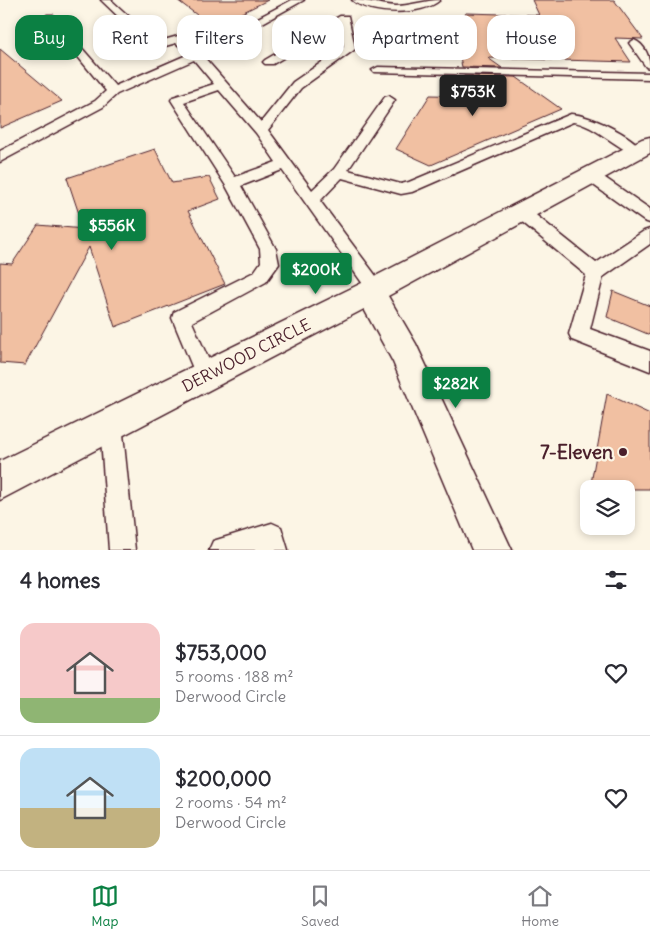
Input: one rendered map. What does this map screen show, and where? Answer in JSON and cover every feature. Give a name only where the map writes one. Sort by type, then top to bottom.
[{"type":"street","name":"DERWOOD CIRCLE","points":[[0,481],[373,290],[643,147]]},
{"type":"street","points":[[373,290],[405,354],[492,550]]},
{"type":"lane","points":[[106,0],[156,46],[177,39]]},
{"type":"lane","points":[[262,20],[299,0]]},
{"type":"lane","points":[[357,0],[401,10],[424,6],[435,0]]},
{"type":"lane","points":[[261,130],[297,85],[350,48],[344,18],[268,62]]},
{"type":"lane","points":[[634,43],[650,65]]},
{"type":"lane","points":[[83,56],[113,91]]},
{"type":"lane","points":[[0,157],[99,104],[113,91],[184,60]]},
{"type":"lane","points":[[200,60],[261,130],[373,290]]},
{"type":"lane","points":[[378,70],[650,76]]},
{"type":"lane","points":[[206,376],[181,318],[260,277],[270,264],[268,249],[232,184],[177,100],[221,85]]},
{"type":"lane","points":[[311,200],[339,172],[389,100]]},
{"type":"lane","points":[[339,172],[401,189],[412,187],[572,118],[590,121],[643,147]]},
{"type":"lane","points":[[232,184],[285,164]]},
{"type":"lane","points":[[590,175],[650,217]]},
{"type":"lane","points":[[521,212],[595,273]]},
{"type":"lane","points":[[650,235],[595,273],[579,334],[650,361]]},
{"type":"lane","points":[[111,424],[122,550]]},
{"type":"lane","points":[[222,550],[272,536],[275,550]]},
{"type":"building","points":[[177,0],[268,0],[237,15],[197,15]]},
{"type":"building","points":[[532,0],[614,0],[643,39],[615,38],[631,62],[560,60],[575,60],[575,15],[539,15]]},
{"type":"building","points":[[466,13],[539,15],[487,15],[487,60],[491,60],[502,68],[462,67],[461,60],[477,60],[477,15],[465,15]]},
{"type":"building","points":[[0,49],[62,101],[0,128]]},
{"type":"building","points":[[464,76],[516,77],[561,109],[431,165],[396,149],[430,95],[469,96]]},
{"type":"building","points":[[155,149],[172,183],[209,177],[220,199],[188,211],[225,284],[115,327],[89,247],[25,365],[0,363],[0,263],[12,264],[38,225],[84,229],[67,178]]},
{"type":"building","points":[[613,291],[650,306],[650,335],[607,317]]},
{"type":"building","name":"7-Eleven","points":[[607,394],[650,414],[650,489],[635,489],[635,480],[592,480]]},
{"type":"place","name":"7-Eleven","points":[[623,452]]}]
